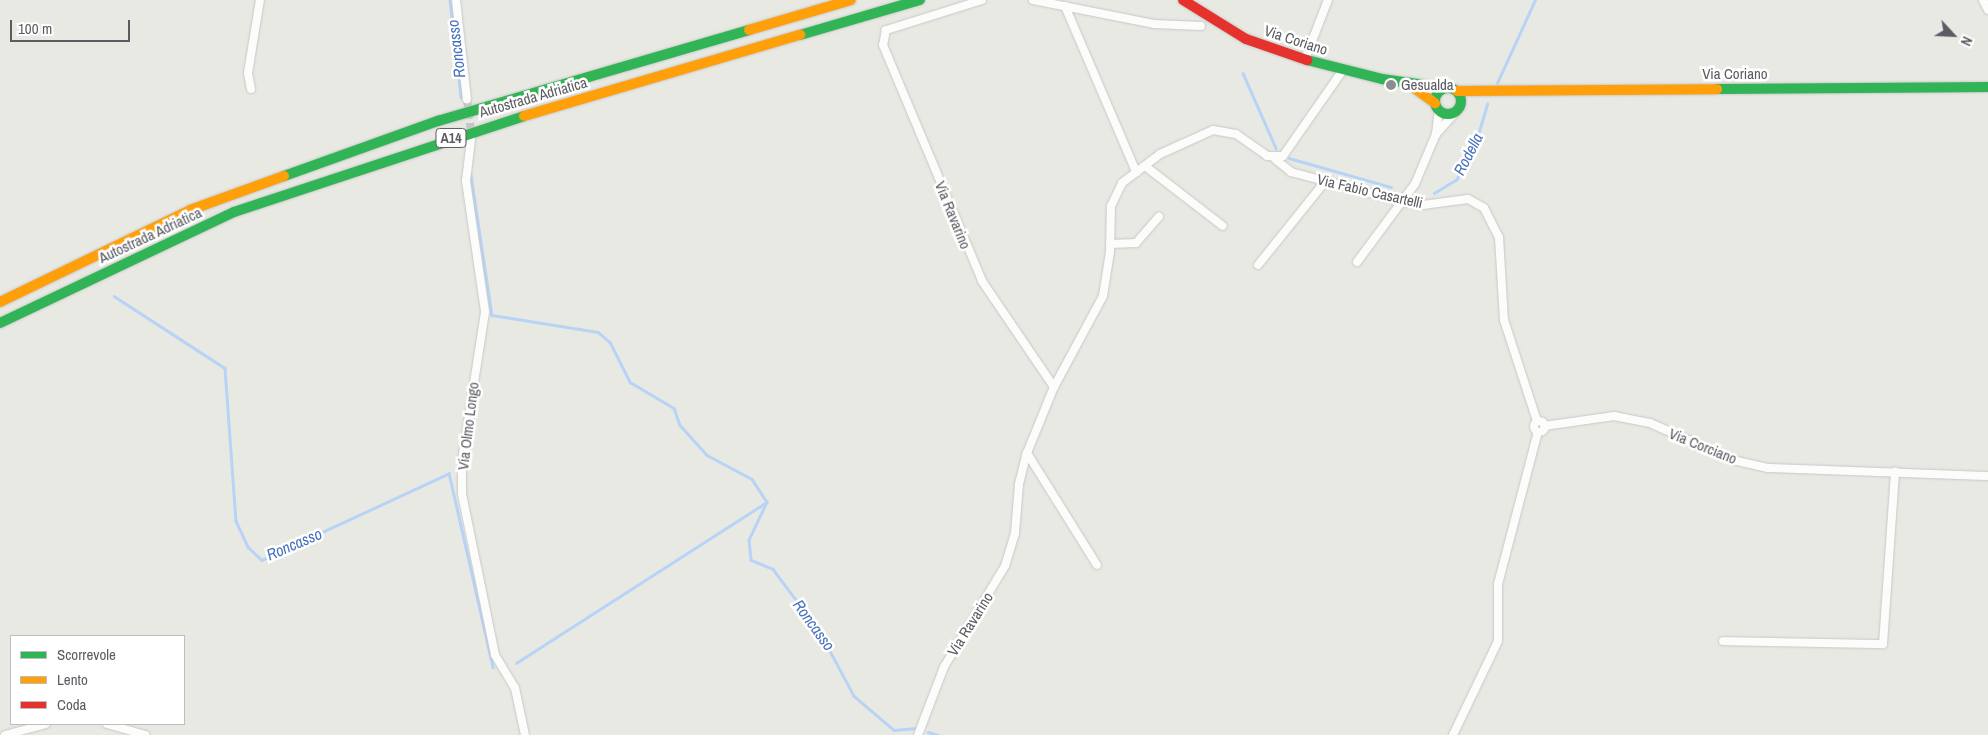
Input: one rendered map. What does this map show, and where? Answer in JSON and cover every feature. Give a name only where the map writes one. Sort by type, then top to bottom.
[{"type":"main road","name":"Autostrada Adriatica","points":[[0,302],[190,210],[438,121],[852,0]]},
{"type":"main road","name":"Autostrada Adriatica","points":[[0,323],[234,212],[476,130],[920,0]]},
{"type":"main road","name":"Via Coriano","points":[[1182,0],[1246,39],[1305,59],[1343,70],[1409,84],[1458,91],[1988,87]]},
{"type":"main road","name":"Via Coriano","points":[[1409,84],[1437,107]]},
{"type":"main road","points":[[1446,88],[1439,92],[1437,107],[1457,110],[1482,90]]},
{"type":"main road","points":[[1457,110],[1458,91]]},
{"type":"street","points":[[251,89],[248,73],[260,0]]},
{"type":"street","points":[[456,0],[467,99]]},
{"type":"street","name":"Via Ravarino","points":[[982,0],[886,30],[883,45],[970,256],[987,291],[1054,387]]},
{"type":"street","points":[[1033,0],[1154,24],[1202,26]]},
{"type":"street","points":[[1305,59],[1328,0]]},
{"type":"street","points":[[1983,0],[1988,10]]},
{"type":"street","points":[[1065,6],[1136,172]]},
{"type":"street","points":[[1275,159],[1290,148],[1343,70]]},
{"type":"street","points":[[1436,134],[1437,107]]},
{"type":"street","points":[[1357,262],[1404,202],[1436,134],[1457,110]]},
{"type":"street","name":"Via Ravarino","points":[[918,735],[944,667],[1005,566],[1015,533],[1019,484],[1027,453],[1054,387],[1103,296],[1114,195],[1136,172],[1177,144],[1213,130],[1236,134],[1275,159]]},
{"type":"street","name":"Via Olmo Longo","points":[[471,140],[466,181],[485,312],[462,461],[462,494],[495,655],[515,688],[525,735]]},
{"type":"street","name":"Via Fabio Casartelli","points":[[1275,159],[1291,172],[1324,183],[1423,206],[1468,199],[1492,218],[1502,259],[1504,320],[1540,426]]},
{"type":"street","points":[[1144,166],[1223,226]]},
{"type":"street","points":[[1258,266],[1324,183]]},
{"type":"street","points":[[1110,244],[1136,243],[1159,217]]},
{"type":"street","name":"Via Corciano","points":[[1540,426],[1614,416],[1650,423],[1733,460],[1768,468],[1895,471],[1988,476]]},
{"type":"street","points":[[1453,735],[1498,641],[1498,584],[1540,426]]},
{"type":"street","points":[[1027,453],[1097,565]]},
{"type":"street","points":[[1723,641],[1883,644],[1895,471]]},
{"type":"street","points":[[5,735],[42,725]]},
{"type":"street","points":[[110,725],[145,735]]},
{"type":"waterway","name":"Roncasso","points":[[450,0],[461,97]]},
{"type":"waterway","name":"Rodella","points":[[1497,83],[1535,0]]},
{"type":"waterway","name":"Rodella","points":[[1243,73],[1276,148]]},
{"type":"waterway","name":"Rodella","points":[[1434,193],[1456,180],[1473,152],[1487,104]]},
{"type":"waterway","name":"Rodella","points":[[1289,158],[1391,187]]},
{"type":"waterway","name":"Roncasso","points":[[471,175],[492,315],[598,332],[610,342],[630,382],[674,408],[680,425],[707,455],[752,479],[767,502],[749,540],[751,560],[773,569],[820,632],[854,696],[894,730],[917,728]]},
{"type":"waterway","name":"Roncasso","points":[[114,296],[225,368],[236,521],[248,547],[262,560],[449,473],[493,667]]},
{"type":"waterway","name":"Roncasso","points":[[516,663],[767,502]]},
{"type":"waterway","name":"Roncasso","points":[[928,732],[938,735]]},
{"type":"tunnel","points":[[467,99],[471,134]]},
{"type":"traffic: fast","points":[[800,35],[920,0]]},
{"type":"traffic: fast","points":[[284,176],[438,121],[749,30]]},
{"type":"traffic: fast","points":[[1307,60],[1382,79],[1446,88]]},
{"type":"traffic: fast","points":[[1717,89],[1988,87]]},
{"type":"traffic: fast","points":[[1448,88],[1457,92],[1461,101],[1457,110],[1448,114],[1439,110],[1435,101],[1439,92],[1448,88]]},
{"type":"traffic: fast","points":[[0,323],[234,212],[524,116]]},
{"type":"traffic: slow","points":[[749,30],[851,0]]},
{"type":"traffic: slow","points":[[524,116],[800,35]]},
{"type":"traffic: slow","points":[[1410,85],[1435,103]]},
{"type":"traffic: slow","points":[[1457,91],[1717,89]]},
{"type":"traffic: slow","points":[[0,302],[190,210],[284,176]]},
{"type":"traffic: jam","points":[[1183,0],[1246,39],[1307,60]]},
{"type":"place","name":"Gesualda","points":[[1391,85]]}]
